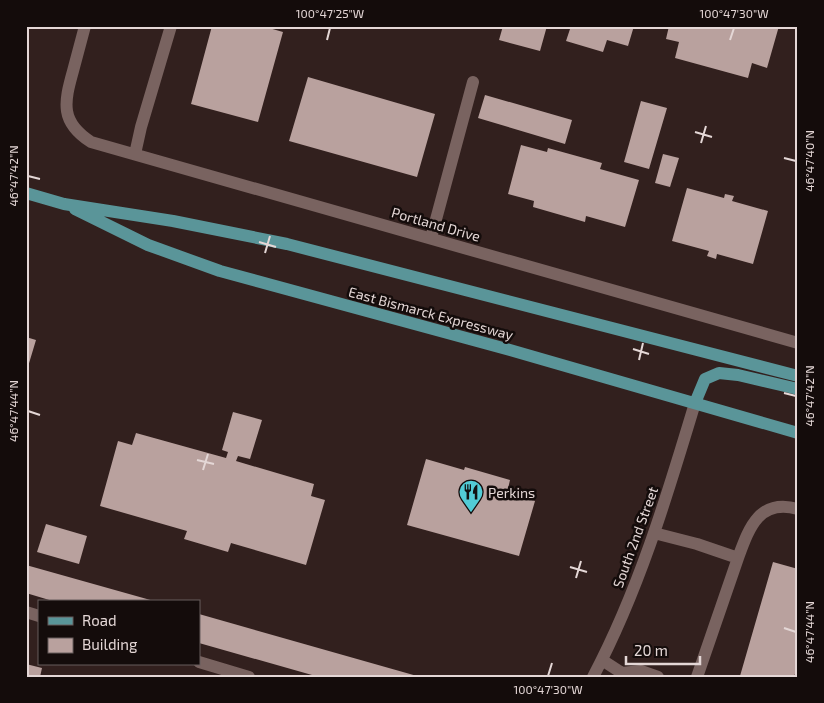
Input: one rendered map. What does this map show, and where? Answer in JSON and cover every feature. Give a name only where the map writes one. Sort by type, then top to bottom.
[{"type":"main road","name":"East Bismarck Expressway","points":[[26,193],[64,204],[173,221],[288,244],[798,376]]},
{"type":"main road","name":"East Bismarck Expressway","points":[[64,204],[140,242],[211,268],[510,350],[798,433]]},
{"type":"main road","points":[[695,403],[705,378],[719,373],[738,375],[798,389]]},
{"type":"street","name":"Portland Drive","points":[[85,26],[66,99],[66,112],[71,125],[79,134],[91,142],[798,343]]},
{"type":"street","points":[[135,154],[141,127],[171,26]]},
{"type":"street","points":[[431,238],[472,82]]},
{"type":"street","name":"South 2nd Street","points":[[593,677],[602,660],[654,533],[695,403]]},
{"type":"street","points":[[697,677],[751,526],[758,516],[767,510],[778,507],[798,509]]},
{"type":"street","points":[[654,533],[697,544],[738,558]]},
{"type":"street","points":[[26,612],[38,616]]},
{"type":"street","points":[[602,660],[626,675],[641,671],[658,677]]},
{"type":"street","points":[[200,662],[249,677]]},
{"type":"building","points":[[212,26],[262,26],[283,32],[258,122],[191,104]]},
{"type":"building","points":[[503,26],[547,26],[540,51],[499,40]]},
{"type":"building","points":[[571,26],[634,26],[628,46],[607,40],[603,52],[566,41]]},
{"type":"building","points":[[669,26],[779,26],[767,68],[752,63],[748,78],[675,58],[679,42],[666,39]]},
{"type":"building","points":[[308,77],[435,114],[417,177],[289,141]]},
{"type":"building","points":[[485,95],[572,120],[565,144],[478,118]]},
{"type":"building","points":[[641,101],[667,108],[649,169],[624,162]]},
{"type":"building","points":[[521,145],[547,152],[548,148],[602,163],[600,169],[639,180],[625,227],[586,216],[585,222],[533,207],[534,201],[508,194]]},
{"type":"building","points":[[663,154],[679,158],[670,187],[655,183]]},
{"type":"building","points":[[687,188],[724,198],[725,194],[734,196],[732,201],[768,211],[753,264],[717,254],[716,259],[707,256],[709,251],[672,241]]},
{"type":"building","points":[[26,337],[36,340],[27,370],[26,370]]},
{"type":"building","points":[[233,412],[262,420],[250,459],[238,456],[236,461],[314,484],[311,496],[325,500],[306,565],[231,543],[228,552],[184,539],[187,531],[100,506],[118,441],[132,445],[136,433],[226,458],[228,452],[222,450]]},
{"type":"building","name":"Perkins","points":[[426,459],[464,470],[465,467],[510,480],[507,493],[535,501],[519,556],[407,525]]},
{"type":"building","points":[[46,524],[87,536],[79,564],[37,552]]},
{"type":"building","points":[[773,562],[798,569],[798,664],[794,677],[740,676]]},
{"type":"building","points":[[26,565],[150,600],[49,600],[26,593]]},
{"type":"building","points":[[200,614],[417,676],[319,677],[200,643]]},
{"type":"building","points":[[26,664],[42,668],[40,677],[26,677]]},
{"type":"place","name":"Perkins","points":[[471,513]]}]
